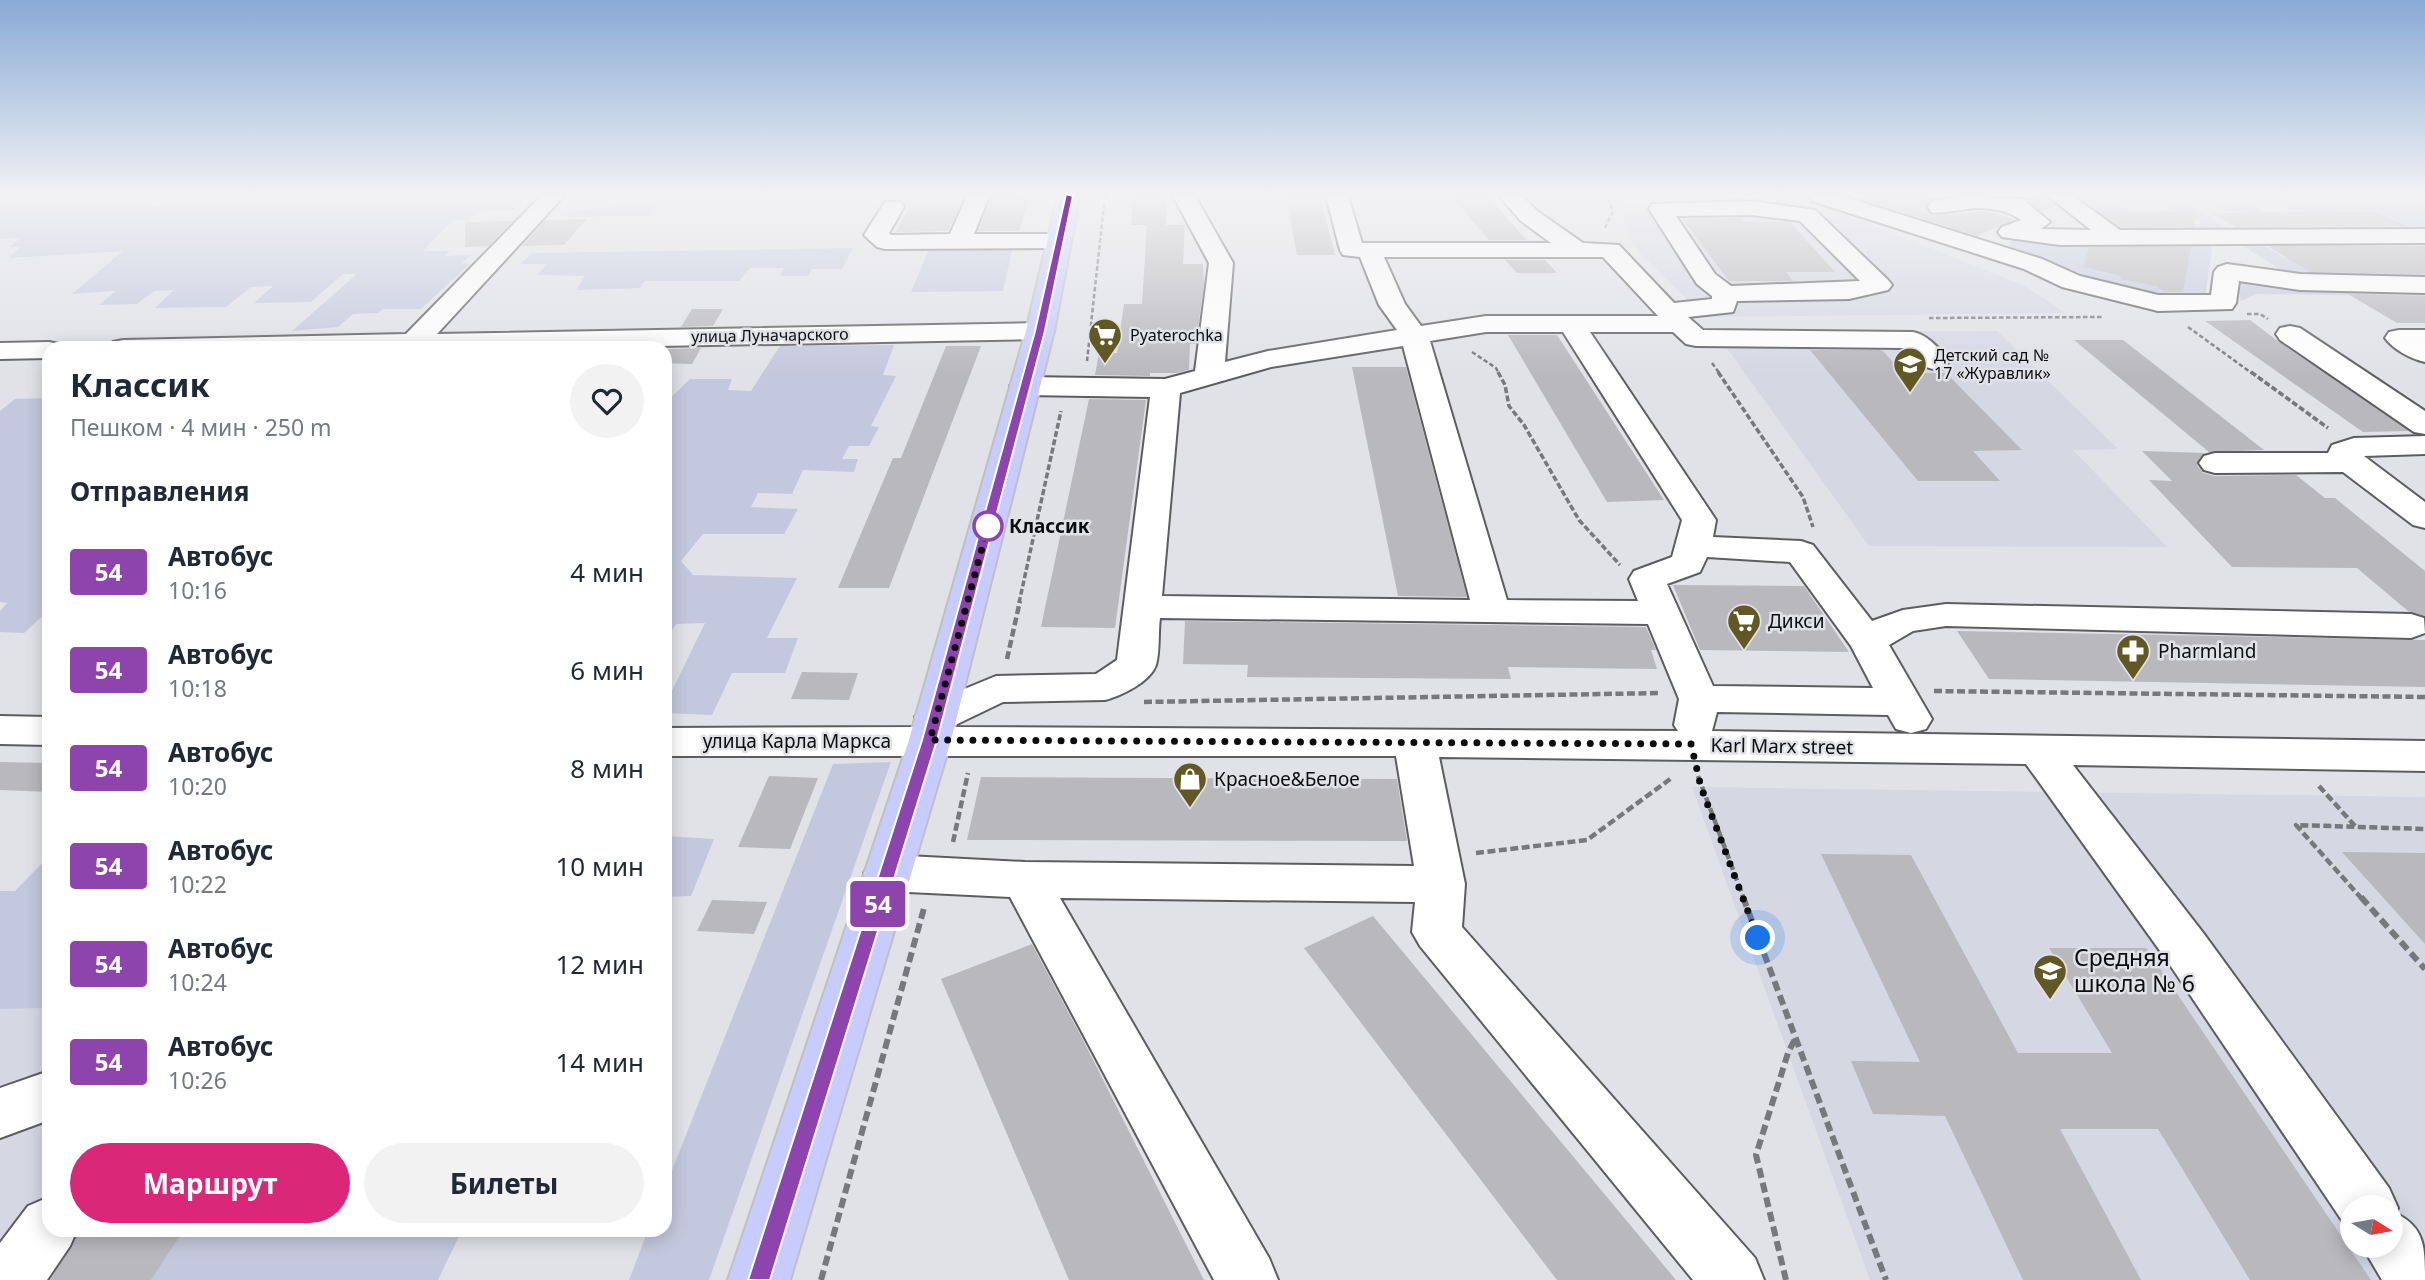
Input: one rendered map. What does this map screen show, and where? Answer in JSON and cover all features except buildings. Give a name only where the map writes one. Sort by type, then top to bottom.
[{"type":"main road","points":[[759,1280],[933,729],[1040,331],[1055,256]]},
{"type":"street","points":[[415,341],[496,256]]},
{"type":"street","points":[[1209,375],[1221,262],[1217,256]]},
{"type":"street","points":[[1371,256],[1392,305],[1418,328],[1491,610]]},
{"type":"street","points":[[1615,256],[1696,338],[1913,340],[1935,362]]},
{"type":"street","points":[[1691,256],[1706,279],[1725,294],[1849,291],[1879,285],[1849,256]]},
{"type":"street","points":[[2008,256],[2033,264],[2071,282],[2158,303],[2241,305],[2264,297],[2425,299]]},
{"type":"street","points":[[2225,256],[2227,272],[2241,305]]},
{"type":"street","points":[[2227,272],[2300,282],[2425,285]]},
{"type":"street","points":[[1025,386],[1166,388],[1268,359],[1374,342],[1371,317],[1418,328],[1486,324],[1571,324],[1674,317],[1724,306],[1725,294]]},
{"type":"street","points":[[1571,324],[1699,520],[1687,564],[1647,579],[1698,696],[1694,755]]},
{"type":"street","name":"улица Луначарского","points":[[415,341],[1040,331]]},
{"type":"street","points":[[2290,334],[2425,425]]},
{"type":"street","points":[[2410,370],[2399,338],[2425,338]]},
{"type":"street","points":[[0,351],[42,350]]},
{"type":"street","points":[[933,729],[996,689],[1105,687],[1136,665],[1166,388]]},
{"type":"street","points":[[2215,463],[2352,455],[2425,445]]},
{"type":"street","points":[[2352,455],[2425,518]]},
{"type":"street","points":[[1694,546],[1801,552],[1869,644],[1897,696],[1931,748]]},
{"type":"street","points":[[1142,607],[1662,613]]},
{"type":"street","points":[[1869,644],[1881,630],[1892,623],[1946,615],[2411,626]]},
{"type":"street","points":[[1698,696],[1897,696]]},
{"type":"street","name":"улица Карла Маркса","points":[[672,742],[933,729]]},
{"type":"street","name":"Karl Marx street","points":[[933,729],[1415,743],[1694,755],[1931,748],[2425,756]]},
{"type":"street","points":[[0,730],[42,731]]},
{"type":"street","points":[[1415,743],[1441,884],[1437,932],[1733,1280]]},
{"type":"street","points":[[2038,750],[2186,948],[2359,1195]]},
{"type":"street","points":[[888,873],[1025,880],[1441,884]]},
{"type":"street","points":[[1025,880],[1247,1280]]},
{"type":"street","points":[[0,1113],[42,1098]]},
{"type":"street","points":[[10,1280],[42,1236]]},
{"type":"street","points":[[2403,1258],[2418,1280]]},
{"type":"path","points":[[2241,305],[2290,334]]},
{"type":"path","points":[[1929,318],[2105,317]]},
{"type":"path","points":[[2184,324],[2352,455]]},
{"type":"path","points":[[1418,328],[1496,368],[1505,385],[1509,406],[1524,425],[1579,520],[1629,575],[1647,579]]},
{"type":"path","points":[[1710,360],[1803,497],[1810,523],[1818,534]]},
{"type":"path","points":[[1105,687],[1129,702],[1698,696]]},
{"type":"path","points":[[1897,696],[2071,691],[2425,697]]},
{"type":"path","points":[[1441,884],[1467,855],[1587,840],[1664,782],[1694,755],[1701,787],[1886,1280]]},
{"type":"path","points":[[2312,778],[2356,827]]},
{"type":"path","points":[[2425,830],[2296,825],[2425,969]]},
{"type":"path","points":[[1786,1280],[1756,1155],[1788,1053],[1796,1038]]},
{"type":"shaded area","points":[[11,256],[45,256],[8,258]]},
{"type":"shaded area","points":[[117,256],[470,256],[462,263],[470,264],[421,309],[383,309],[378,313],[353,314],[338,327],[292,331],[357,274],[343,274],[311,302],[254,303],[273,286],[251,287],[226,307],[155,308],[174,290],[154,291],[137,304],[99,305],[116,291],[72,294]]},
{"type":"shaded area","points":[[530,256],[849,256],[842,269],[812,269],[808,276],[780,276],[783,268],[750,268],[739,281],[645,281],[640,288],[576,290],[585,276],[537,275],[547,264],[520,264]]},
{"type":"shaded area","points":[[926,256],[1011,256],[1003,291],[911,292]]},
{"type":"shaded area","points":[[1643,256],[1949,256],[2025,286],[2065,313],[1705,317]]},
{"type":"shaded area","points":[[2023,256],[2211,256],[2205,297],[2159,294],[2102,284],[2047,268]]},
{"type":"shaded area","points":[[2259,256],[2314,258],[2346,263],[2333,256],[2358,256],[2425,272],[2425,281],[2293,278]]},
{"type":"shaded area","points":[[2237,281],[2287,285],[2425,288],[2425,296],[2256,294],[2241,301]]},
{"type":"shaded area","name":"Детский сад № 17 «Журавлик»","points":[[1997,331],[2118,449],[2073,450],[2167,547],[1869,546],[1716,333]]},
{"type":"shaded area","points":[[894,345],[883,375],[896,376],[871,426],[879,427],[869,446],[849,446],[842,459],[858,459],[854,472],[803,470],[792,494],[758,493],[751,507],[798,509],[784,534],[703,534],[681,561],[693,575],[797,578],[767,638],[798,638],[785,673],[732,673],[712,715],[672,713],[672,691],[705,623],[676,624],[672,630],[672,396],[690,379],[732,379],[728,390],[751,391],[780,346]]},
{"type":"shaded area","points":[[42,398],[42,616],[24,633],[0,632],[0,611],[7,603],[0,602],[0,411],[15,399]]},
{"type":"shaded area","points":[[891,762],[709,1280],[629,1280],[645,1237],[672,1237],[672,1170],[833,764]]},
{"type":"shaded area","name":"Средняя школа № 6","points":[[1692,787],[2425,797],[2425,1280],[1870,1280]]},
{"type":"shaded area","points":[[672,836],[714,839],[691,896],[672,897]]},
{"type":"shaded area","points":[[42,863],[42,1008],[0,1009],[0,891],[15,891]]},
{"type":"shaded area","points":[[42,1008],[42,1237],[179,1237],[151,1280],[0,1280],[0,1009]]},
{"type":"shaded area","points":[[179,1237],[459,1237],[438,1280],[151,1280]]},
{"type":"bus line","name":"54","points":[[759,1280],[930,740],[1040,331],[1055,256]]},
{"type":"place","name":"Pyaterochka","points":[[1105,365]]},
{"type":"place","name":"Детский сад № 17 «Журавлик»","points":[[1910,394]]},
{"type":"place","name":"Классик","points":[[988,526]]},
{"type":"place","name":"Дикси","points":[[1744,651]]},
{"type":"place","name":"Pharmland","points":[[2133,681]]},
{"type":"place","name":"Красное&Белое","points":[[1190,809]]},
{"type":"place","name":"Средняя школа № 6","points":[[2050,1001]]},
{"type":"route","points":[[988,526],[930,740],[1691,744],[1701,787],[1758,938]]}]
